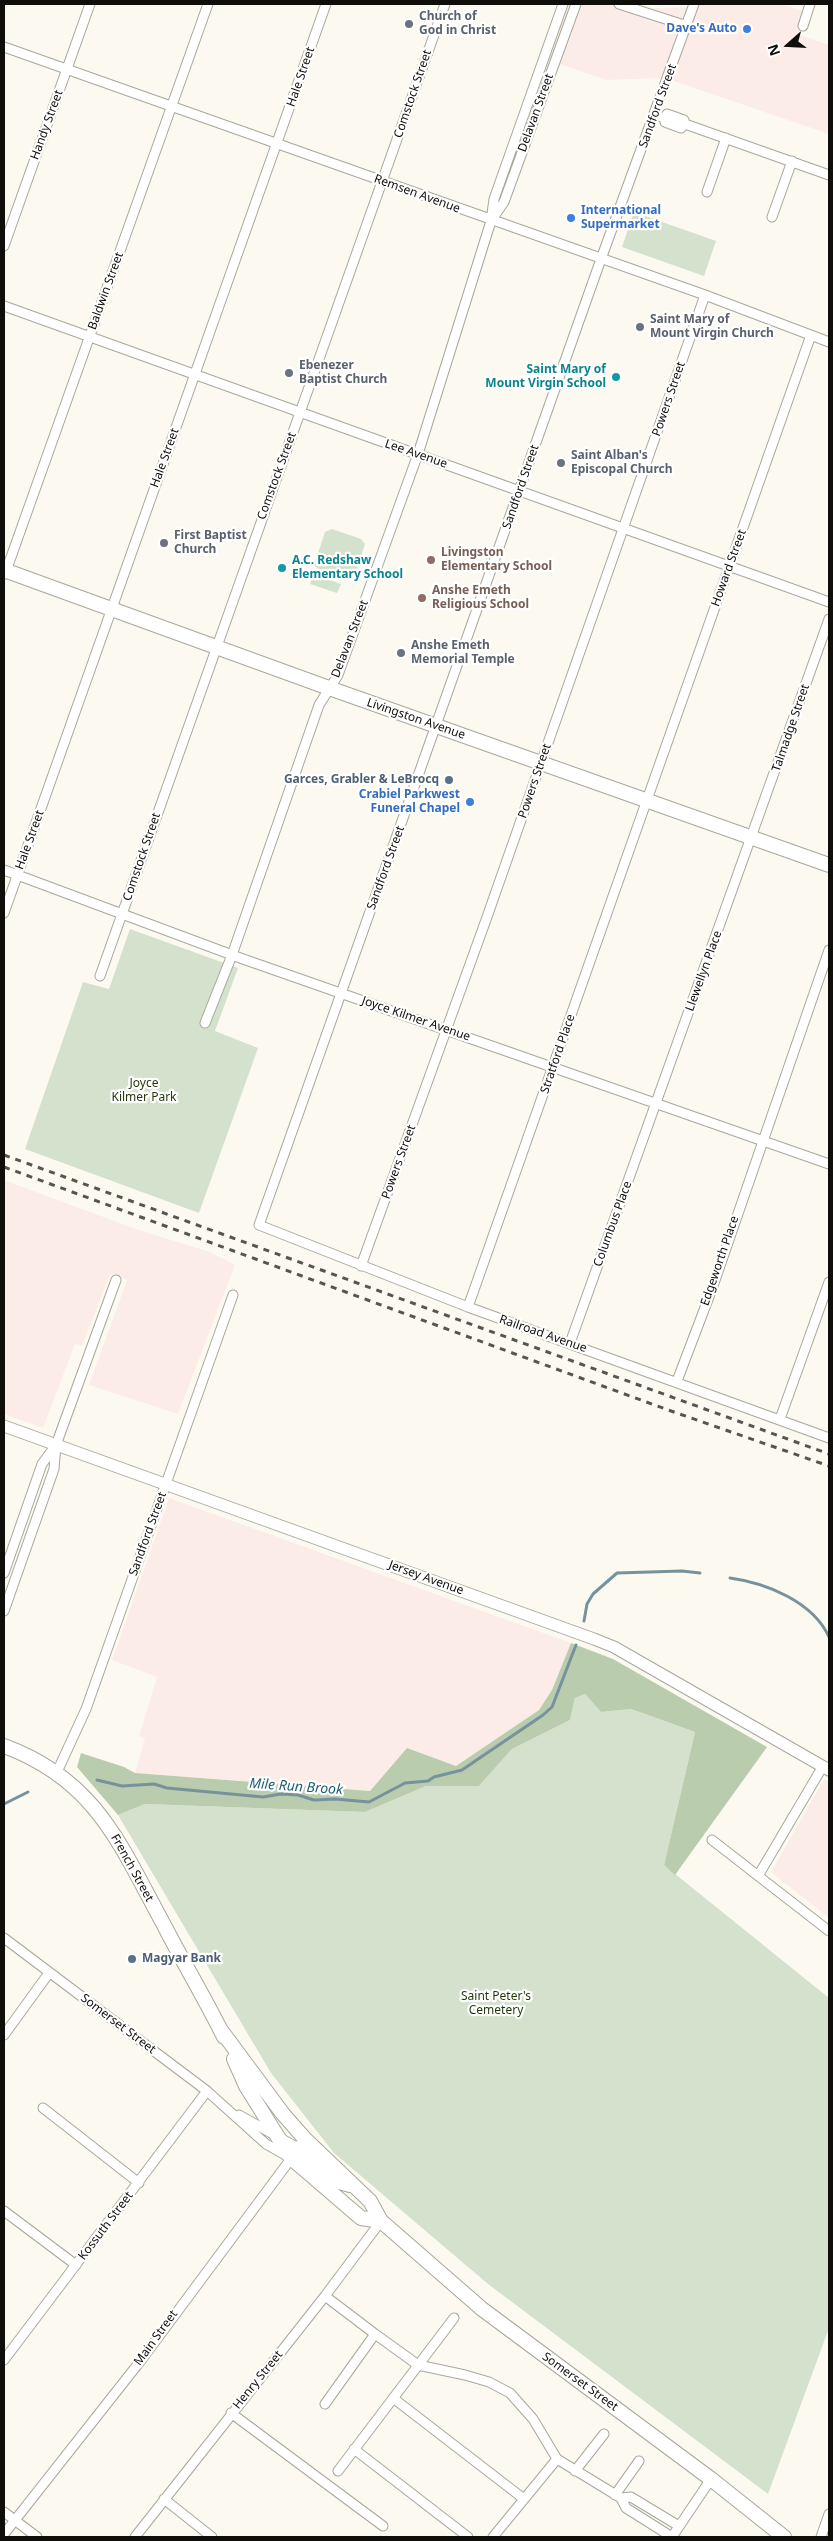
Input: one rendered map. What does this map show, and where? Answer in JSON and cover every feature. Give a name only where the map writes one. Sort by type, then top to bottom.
[{"type":"main road","name":"Livingston Avenue","points":[[4,573],[829,864]]},
{"type":"main road","name":"French Street","points":[[4,1746],[34,1759],[57,1772],[93,1806],[116,1839],[220,2029],[246,2086],[277,2134],[298,2148]]},
{"type":"main road","name":"French Street","points":[[220,2029],[267,2095],[298,2148]]},
{"type":"main road","name":"Somerset Street","points":[[298,2148],[353,2186],[370,2201],[381,2221],[482,2309],[711,2479],[784,2537]]},
{"type":"main road","name":"Somerset Street","points":[[298,2148],[361,2218],[381,2221]]},
{"type":"street","name":"Handy Street","points":[[4,246],[90,4]]},
{"type":"street","name":"Baldwin Street","points":[[4,573],[208,4]]},
{"type":"street","name":"Hale Street","points":[[4,913],[278,144],[326,4]]},
{"type":"street","name":"Comstock Street","points":[[100,976],[445,4]]},
{"type":"street","name":"Delavan Street","points":[[204,1023],[232,955],[319,705],[338,675],[418,454],[491,220],[494,199],[563,4]]},
{"type":"street","name":"Delavan Street","points":[[491,220],[504,202],[576,4]]},
{"type":"street","points":[[619,4],[686,26]]},
{"type":"street","name":"Sandford Street","points":[[259,1225],[601,259],[694,4]]},
{"type":"street","points":[[802,26],[810,4]]},
{"type":"street","name":"Remsen Avenue","points":[[4,47],[705,295],[829,342]]},
{"type":"street","points":[[655,115],[664,118],[665,122],[681,128],[684,124],[829,175]]},
{"type":"street","points":[[708,192],[726,138]]},
{"type":"street","points":[[772,218],[792,161]]},
{"type":"street","name":"Powers Street","points":[[361,1266],[541,763],[705,295]]},
{"type":"street","name":"Lee Avenue","points":[[4,306],[623,528],[730,564],[829,602]]},
{"type":"street","name":"Howard Street","points":[[646,800],[811,335]]},
{"type":"street","name":"Talmadge Street","points":[[752,837],[829,619]]},
{"type":"street","name":"Stratford Place","points":[[468,1307],[646,800]]},
{"type":"street","name":"Llewellyn Place","points":[[656,1104],[752,837]]},
{"type":"street","name":"Joyce Kilmer Avenue","points":[[4,870],[341,994],[829,1164]]},
{"type":"street","name":"Edgeworth Place","points":[[676,1381],[712,1289],[829,950]]},
{"type":"street","name":"Columbus Place","points":[[570,1343],[656,1104]]},
{"type":"street","name":"Railroad Avenue","points":[[259,1225],[468,1307],[829,1438]]},
{"type":"street","points":[[4,1610],[54,1469],[56,1445],[116,1280]]},
{"type":"street","points":[[780,1419],[829,1282]]},
{"type":"street","name":"Sandford Street","points":[[57,1772],[86,1709],[233,1295]]},
{"type":"street","name":"Jersey Avenue","points":[[4,1426],[614,1647],[826,1768]]},
{"type":"street","points":[[17,1573],[4,1571],[42,1464],[56,1445]]},
{"type":"street","points":[[758,1876],[826,1768]]},
{"type":"street","points":[[712,1840],[829,1931]]},
{"type":"street","name":"Somerset Street","points":[[4,1938],[207,2091],[266,2144],[298,2148]]},
{"type":"street","points":[[4,2035],[48,1973]]},
{"type":"street","name":"Kossuth Street","points":[[6,2353],[139,2183],[207,2091]]},
{"type":"street","points":[[43,2108],[139,2183]]},
{"type":"street","name":"Somerset Street","points":[[231,2111],[277,2134]]},
{"type":"street","name":"Main Street","points":[[4,2534],[142,2358],[298,2148]]},
{"type":"street","points":[[4,2211],[76,2265]]},
{"type":"street","name":"Henry Street","points":[[135,2537],[325,2296],[381,2221]]},
{"type":"street","points":[[325,2296],[418,2366],[473,2377],[489,2382],[510,2393],[533,2419],[557,2459],[618,2496],[630,2497],[679,2526]]},
{"type":"street","points":[[338,2471],[454,2318]]},
{"type":"street","points":[[325,2404],[375,2334]]},
{"type":"street","points":[[393,2398],[524,2499]]},
{"type":"street","points":[[231,2413],[383,2526]]},
{"type":"street","points":[[575,2471],[604,2434]]},
{"type":"street","points":[[354,2449],[468,2537]]},
{"type":"street","points":[[493,2537],[557,2459]]},
{"type":"street","points":[[618,2496],[639,2461]]},
{"type":"street","points":[[618,2496],[626,2508],[672,2537],[711,2479]]},
{"type":"street","points":[[164,2499],[212,2537]]},
{"type":"street","points":[[4,2512],[37,2537]]},
{"type":"street","points":[[650,2524],[658,2514]]},
{"type":"street","points":[[821,2537],[829,2514]]},
{"type":"shaded area","points":[[568,4],[615,4],[629,9],[690,7],[691,4],[781,4],[806,12],[798,34],[829,45],[829,134],[665,78],[606,80],[548,60]]},
{"type":"shaded area","points":[[4,1180],[136,1229],[210,1252],[235,1265],[178,1414],[89,1385],[127,1280],[110,1274],[82,1346],[75,1344],[43,1428],[4,1414]]},
{"type":"shaded area","points":[[169,1498],[571,1643],[552,1690],[539,1710],[456,1766],[407,1748],[370,1791],[135,1773],[145,1738],[139,1736],[157,1677],[112,1660]]},
{"type":"shaded area","points":[[824,1779],[829,1782],[829,1918],[771,1872]]},
{"type":"green space","points":[[634,212],[716,241],[704,276],[622,247]]},
{"type":"green space","points":[[332,529],[361,539],[365,544],[355,574],[351,579],[321,571],[314,565],[325,532]]},
{"type":"green space","points":[[313,574],[341,584],[337,593],[310,584]]},
{"type":"green space","name":"Joyce Kilmer Park","points":[[130,929],[238,968],[215,1031],[258,1048],[199,1213],[25,1149],[83,982],[109,989]]},
{"type":"green space","points":[[571,1643],[613,1659],[767,1747],[675,1875],[664,1865],[695,1732],[631,1709],[601,1712],[585,1694],[575,1698],[570,1720],[512,1749],[479,1786],[426,1786],[365,1812],[145,1804],[118,1815],[77,1767],[81,1753],[124,1767],[135,1773],[370,1791],[407,1748],[456,1766],[539,1710],[552,1690]]},
{"type":"green space","name":"Saint Peter's Cemetery","points":[[585,1694],[601,1712],[631,1709],[695,1732],[664,1865],[829,1998],[829,2328],[768,2494],[488,2284],[334,2153],[271,2073],[118,1815],[145,1804],[365,1812],[426,1786],[479,1786],[512,1749],[570,1720],[575,1698]]},
{"type":"waterway","name":"Mile Run Brook","points":[[584,1621],[587,1604],[593,1594],[617,1573],[682,1571],[700,1573]]},
{"type":"waterway","name":"Mile Run Brook","points":[[730,1578],[759,1584],[787,1596],[812,1614],[822,1625],[829,1637]]},
{"type":"waterway","name":"Mile Run Brook","points":[[97,1780],[122,1786],[154,1784],[167,1788],[263,1797],[281,1794],[298,1795],[314,1800],[335,1799],[369,1802],[405,1783],[428,1781],[434,1777],[462,1770],[543,1715],[552,1707],[576,1645]]},
{"type":"waterway","name":"Mile Run Brook","points":[[4,1804],[28,1792]]},
{"type":"railway","points":[[4,1155],[829,1454]]},
{"type":"railway","points":[[4,1167],[671,1411],[829,1466]]},
{"type":"place","name":"Church of God in Christ","points":[[409,24]]},
{"type":"place","name":"Dave's Auto","points":[[747,29]]},
{"type":"place","name":"International Supermarket","points":[[571,218]]},
{"type":"place","name":"Saint Mary of Mount Virgin Church","points":[[640,327]]},
{"type":"place","name":"Ebenezer Baptist Church","points":[[289,373]]},
{"type":"place","name":"Saint Mary of Mount Virgin School","points":[[616,377]]},
{"type":"place","name":"Saint Alban's Episcopal Church","points":[[561,463]]},
{"type":"place","name":"First Baptist Church","points":[[164,543]]},
{"type":"place","name":"Livingston Elementary School","points":[[431,560]]},
{"type":"place","name":"A.C. Redshaw Elementary School","points":[[282,568]]},
{"type":"place","name":"Anshe Emeth Religious School","points":[[422,598]]},
{"type":"place","name":"Anshe Emeth Memorial Temple","points":[[401,653]]},
{"type":"place","name":"Garces, Grabler & LeBrocq","points":[[449,780]]},
{"type":"place","name":"Crabiel Parkwest Funeral Chapel","points":[[470,802]]},
{"type":"place","name":"Magyar Bank","points":[[132,1959]]}]
